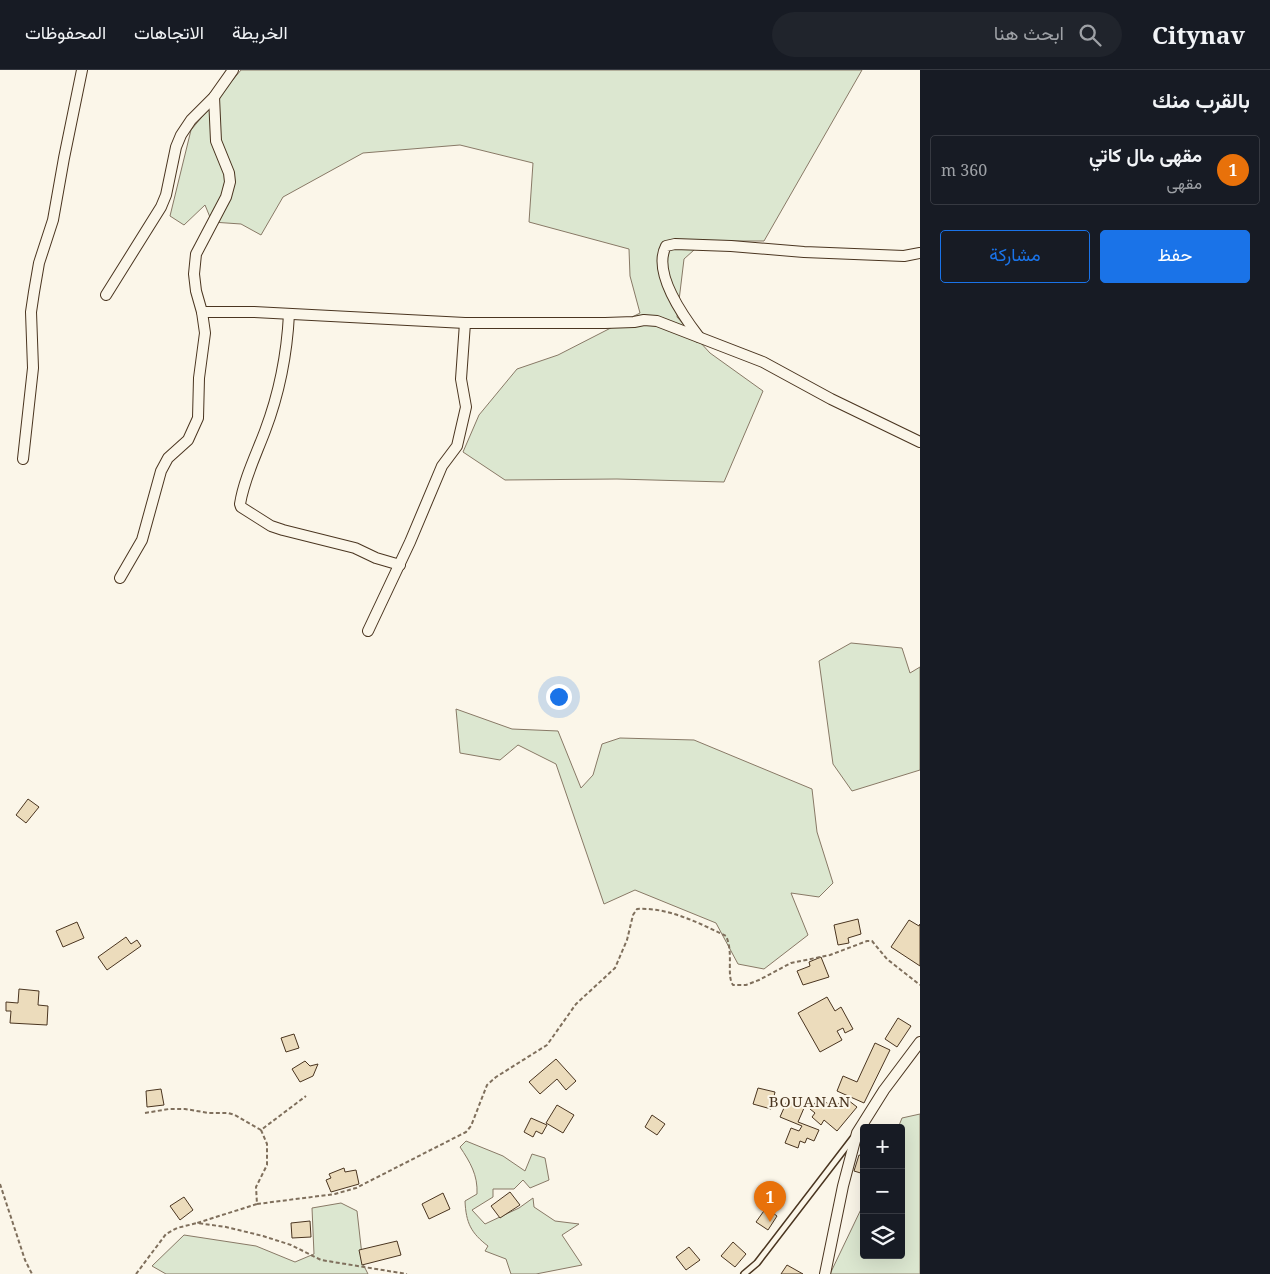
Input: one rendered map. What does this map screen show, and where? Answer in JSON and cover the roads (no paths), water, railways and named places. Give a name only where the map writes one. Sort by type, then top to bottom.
[{"type":"street","points":[[24,459],[33,368],[31,312],[39,263],[54,220],[64,158],[82,70]]},
{"type":"street","points":[[106,295],[161,207],[166,194],[176,147],[181,135],[191,120],[214,97],[233,70]]},
{"type":"street","points":[[120,578],[142,540],[161,472],[168,458],[188,440],[198,418],[199,378],[205,333],[194,274],[196,254],[226,197],[230,182],[229,173],[216,141],[214,97]]},
{"type":"street","points":[[699,337],[668,286],[662,253],[666,246],[675,244],[731,246],[804,252],[904,256],[920,254]]},
{"type":"street","points":[[202,312],[254,312],[465,323],[657,321],[763,362],[831,400],[920,442]]},
{"type":"street","points":[[289,314],[288,336],[274,404],[253,464],[245,480],[240,504],[271,526],[355,548],[376,558],[400,565]]},
{"type":"street","points":[[368,631],[400,565],[442,466],[457,446],[466,407],[461,379],[465,323]]},
{"type":"street","points":[[825,1274],[843,1186],[857,1133],[884,1090],[920,1042]]},
{"type":"lane","points":[[744,1274],[757,1264],[857,1133]]},
{"type":"place","name":"مقهى مال كاتي","points":[[770,1222]]},
{"type":"district","name":"BOUANAN","points":[[810,1101]]}]
